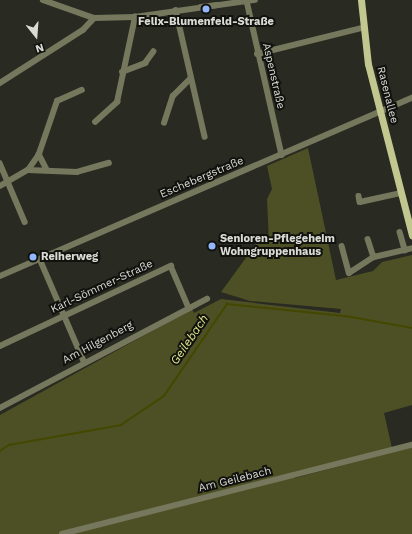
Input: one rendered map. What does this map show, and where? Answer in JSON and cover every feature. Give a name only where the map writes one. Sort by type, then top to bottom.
[{"type":"main road","name":"Rasenallee","points":[[361,0],[362,28],[379,113],[412,235]]},
{"type":"street","points":[[43,0],[94,18],[135,17],[255,0]]},
{"type":"street","name":"Aspenstraße","points":[[247,1],[257,54],[282,155]]},
{"type":"street","points":[[176,10],[205,137]]},
{"type":"street","points":[[95,122],[117,102],[122,72],[135,17]]},
{"type":"street","points":[[0,83],[83,30],[94,18]]},
{"type":"street","points":[[257,54],[362,28]]},
{"type":"street","points":[[122,72],[145,63],[153,52]]},
{"type":"street","points":[[164,123],[173,96],[191,78]]},
{"type":"street","points":[[0,186],[28,170],[39,154],[57,101],[82,90]]},
{"type":"street","name":"Eschebergstraße","points":[[0,276],[412,98]]},
{"type":"street","points":[[39,154],[47,170]]},
{"type":"street","points":[[0,163],[25,222]]},
{"type":"street","points":[[28,170],[77,172],[109,163]]},
{"type":"street","points":[[359,196],[360,202],[401,193]]},
{"type":"street","points":[[400,232],[405,250]]},
{"type":"street","points":[[368,239],[374,258]]},
{"type":"street","points":[[342,246],[349,273],[374,258],[412,248]]},
{"type":"street","points":[[40,259],[84,361]]},
{"type":"street","name":"Karl-Sömmer-Straße","points":[[0,346],[171,266],[189,308]]},
{"type":"street","name":"Am Hilgenberg","points":[[0,408],[84,361],[207,298]]},
{"type":"street","name":"Am Geilebach","points":[[62,534],[412,445]]},
{"type":"green space","points":[[308,148],[336,280],[373,271],[382,262],[412,255],[412,405],[384,413],[392,448],[293,473],[295,478],[412,447],[412,534],[0,534],[0,415],[192,309],[194,313],[221,299],[340,313],[341,309],[250,301],[221,292],[256,244],[269,243],[267,199],[272,189],[267,166]]},
{"type":"waterway","name":"Geilebach","points":[[0,451],[9,445],[121,425],[164,396],[227,304],[346,316],[412,328]]},
{"type":"place","name":"Felix-Blumenfeld-Straße","points":[[206,9]]},
{"type":"place","name":"Senioren-Pflegeheim Wohngruppenhaus","points":[[212,246]]},
{"type":"place","name":"Reiherweg","points":[[33,257]]}]
